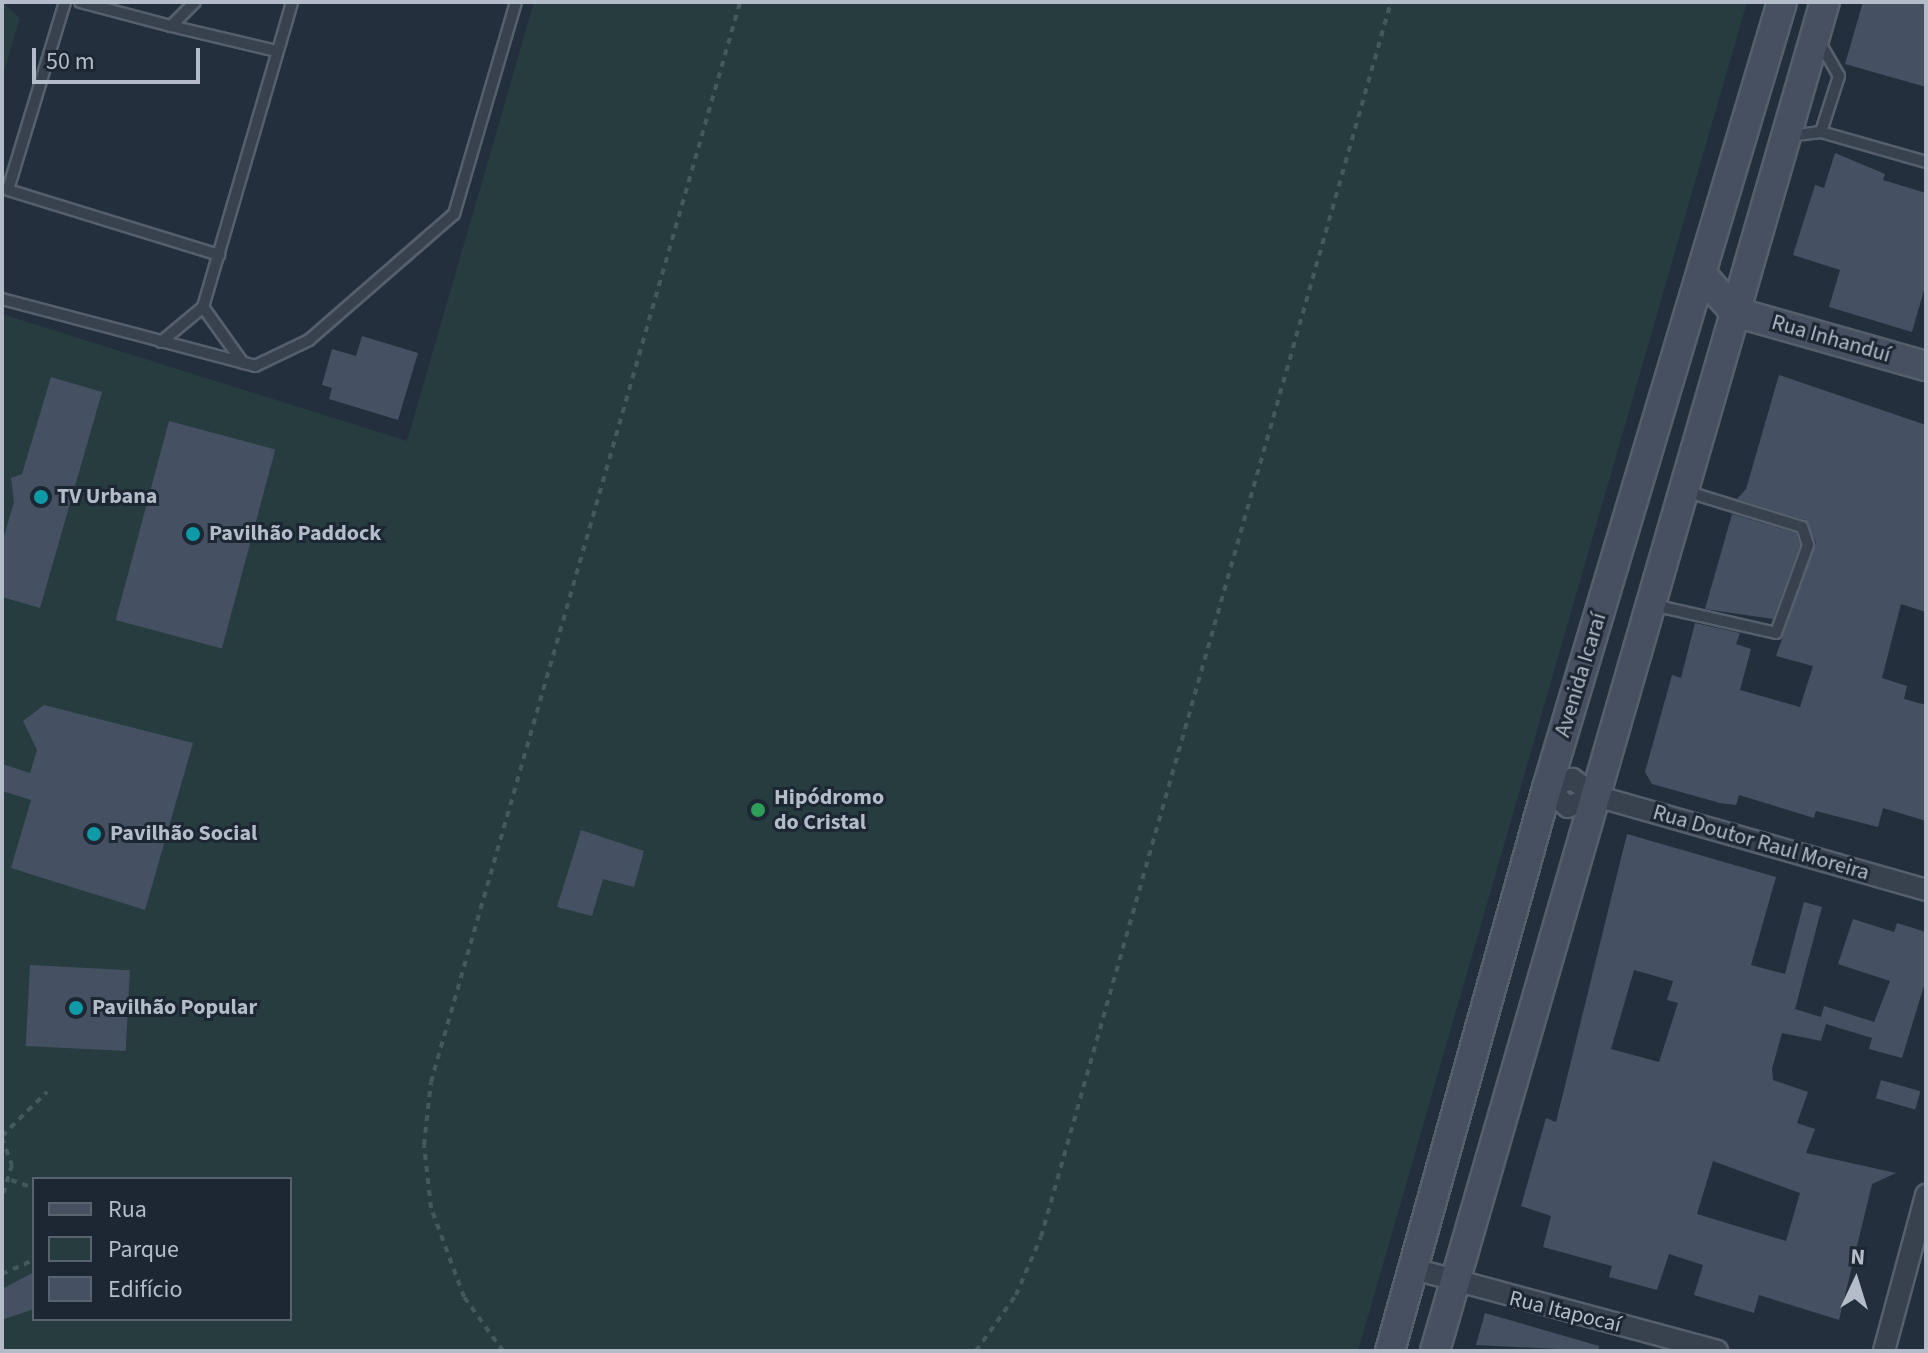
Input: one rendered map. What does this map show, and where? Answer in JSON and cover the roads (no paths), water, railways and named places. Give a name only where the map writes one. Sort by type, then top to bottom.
[{"type":"main road","name":"Avenida Icaraí","points":[[1390,1351],[1547,788],[1703,276],[1782,2]]},
{"type":"main road","points":[[1435,1351],[1825,2]]},
{"type":"main road","points":[[1703,276],[1735,312]]},
{"type":"main road","name":"Rua Inhanduí","points":[[1735,312],[1926,366]]},
{"type":"street","name":"Rua Doutor Raul Moreira","points":[[1547,788],[1572,779],[1596,796],[1926,890]]},
{"type":"street","points":[[1884,1351],[1926,1195]]},
{"type":"street","name":"Rua Itapocaí","points":[[1414,1269],[1455,1284],[1717,1351]]},
{"type":"lane","points":[[65,2],[8,190],[219,255]]},
{"type":"lane","points":[[80,2],[277,51]]},
{"type":"lane","points":[[171,26],[195,2]]},
{"type":"lane","points":[[161,342],[203,307],[292,2]]},
{"type":"lane","points":[[2,299],[243,363],[267,364],[309,340],[454,214],[516,2]]},
{"type":"lane","points":[[1815,37],[1839,76],[1821,132]]},
{"type":"lane","points":[[1786,136],[1821,132],[1926,162]]},
{"type":"lane","points":[[203,307],[243,363]]},
{"type":"lane","points":[[1651,605],[1776,633],[1808,545],[1802,527],[1684,491]]},
{"type":"place","name":"TV Urbana","points":[[41,497]]},
{"type":"place","name":"Pavilhão Paddock","points":[[193,534]]},
{"type":"place","name":"Hipódromo do Cristal","points":[[758,810]]},
{"type":"place","name":"Pavilhão Social","points":[[94,834]]},
{"type":"place","name":"Pavilhão Popular","points":[[76,1008]]}]
